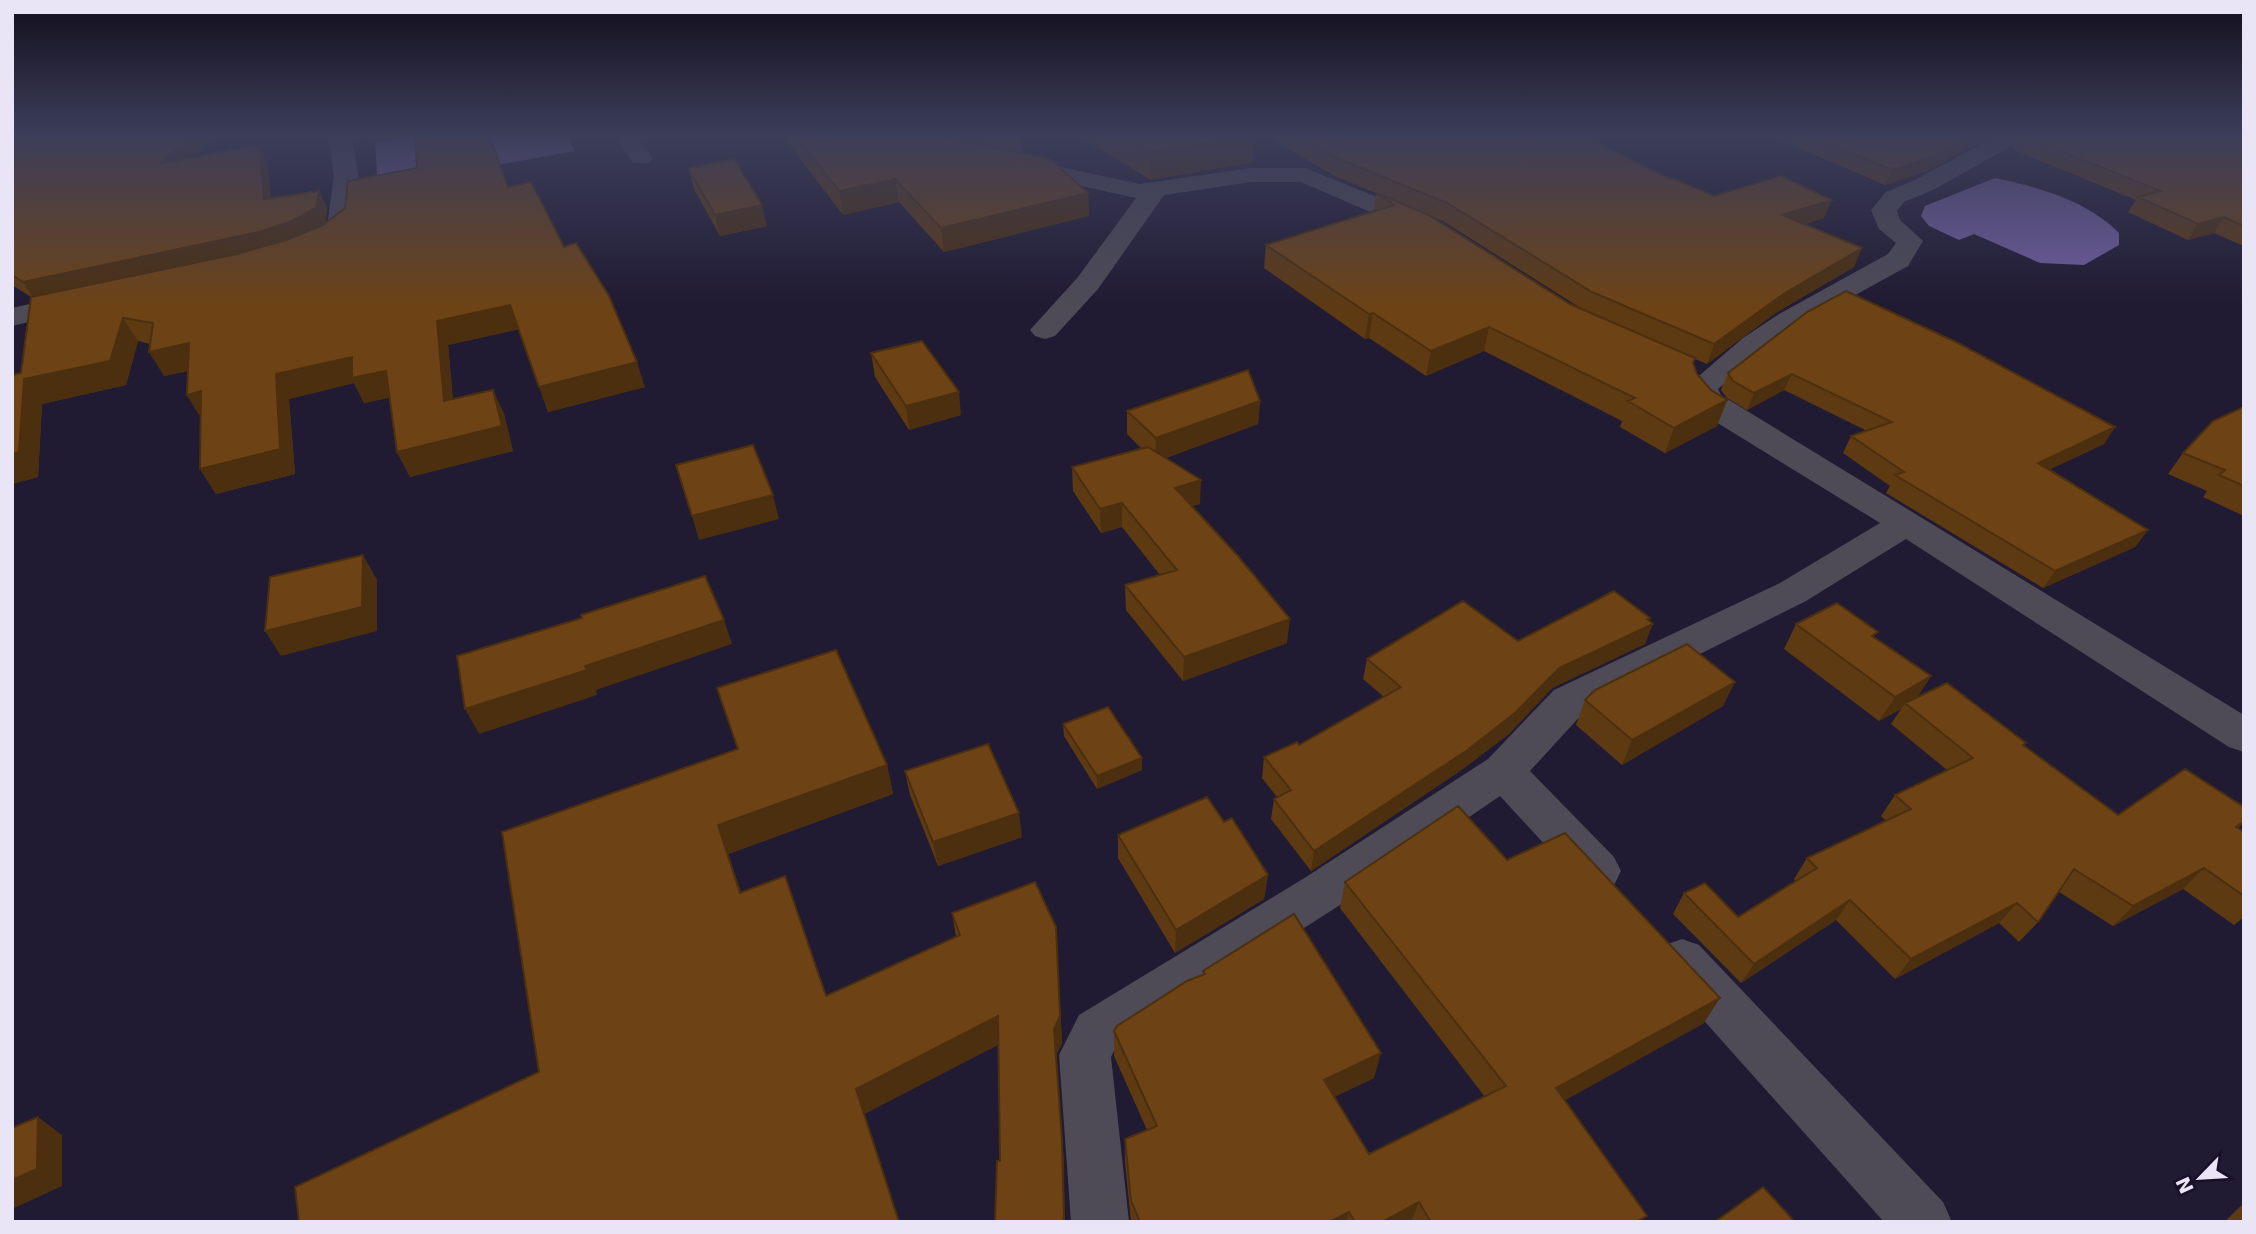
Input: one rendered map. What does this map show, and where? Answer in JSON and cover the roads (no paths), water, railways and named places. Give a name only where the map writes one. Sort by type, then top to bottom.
[{"type":"street","points":[[284,256],[310,249],[340,230],[344,193]]},
{"type":"street","points":[[1045,330],[1088,283],[1153,193]]},
{"type":"street","points":[[1348,193],[1433,229],[1444,237]]},
{"type":"street","points":[[1906,193],[1895,197],[1884,210],[1888,223],[1910,241],[1898,260],[1789,320],[1754,344],[1698,375],[1706,398],[1714,407],[1906,523],[2244,736]]},
{"type":"street","points":[[12,317],[108,296]]},
{"type":"street","points":[[1100,1222],[1085,1055],[1097,1032],[1323,891],[1503,771],[1569,701],[1793,593],[1906,523]]},
{"type":"street","points":[[1503,771],[1796,1081],[1923,1222]]}]
